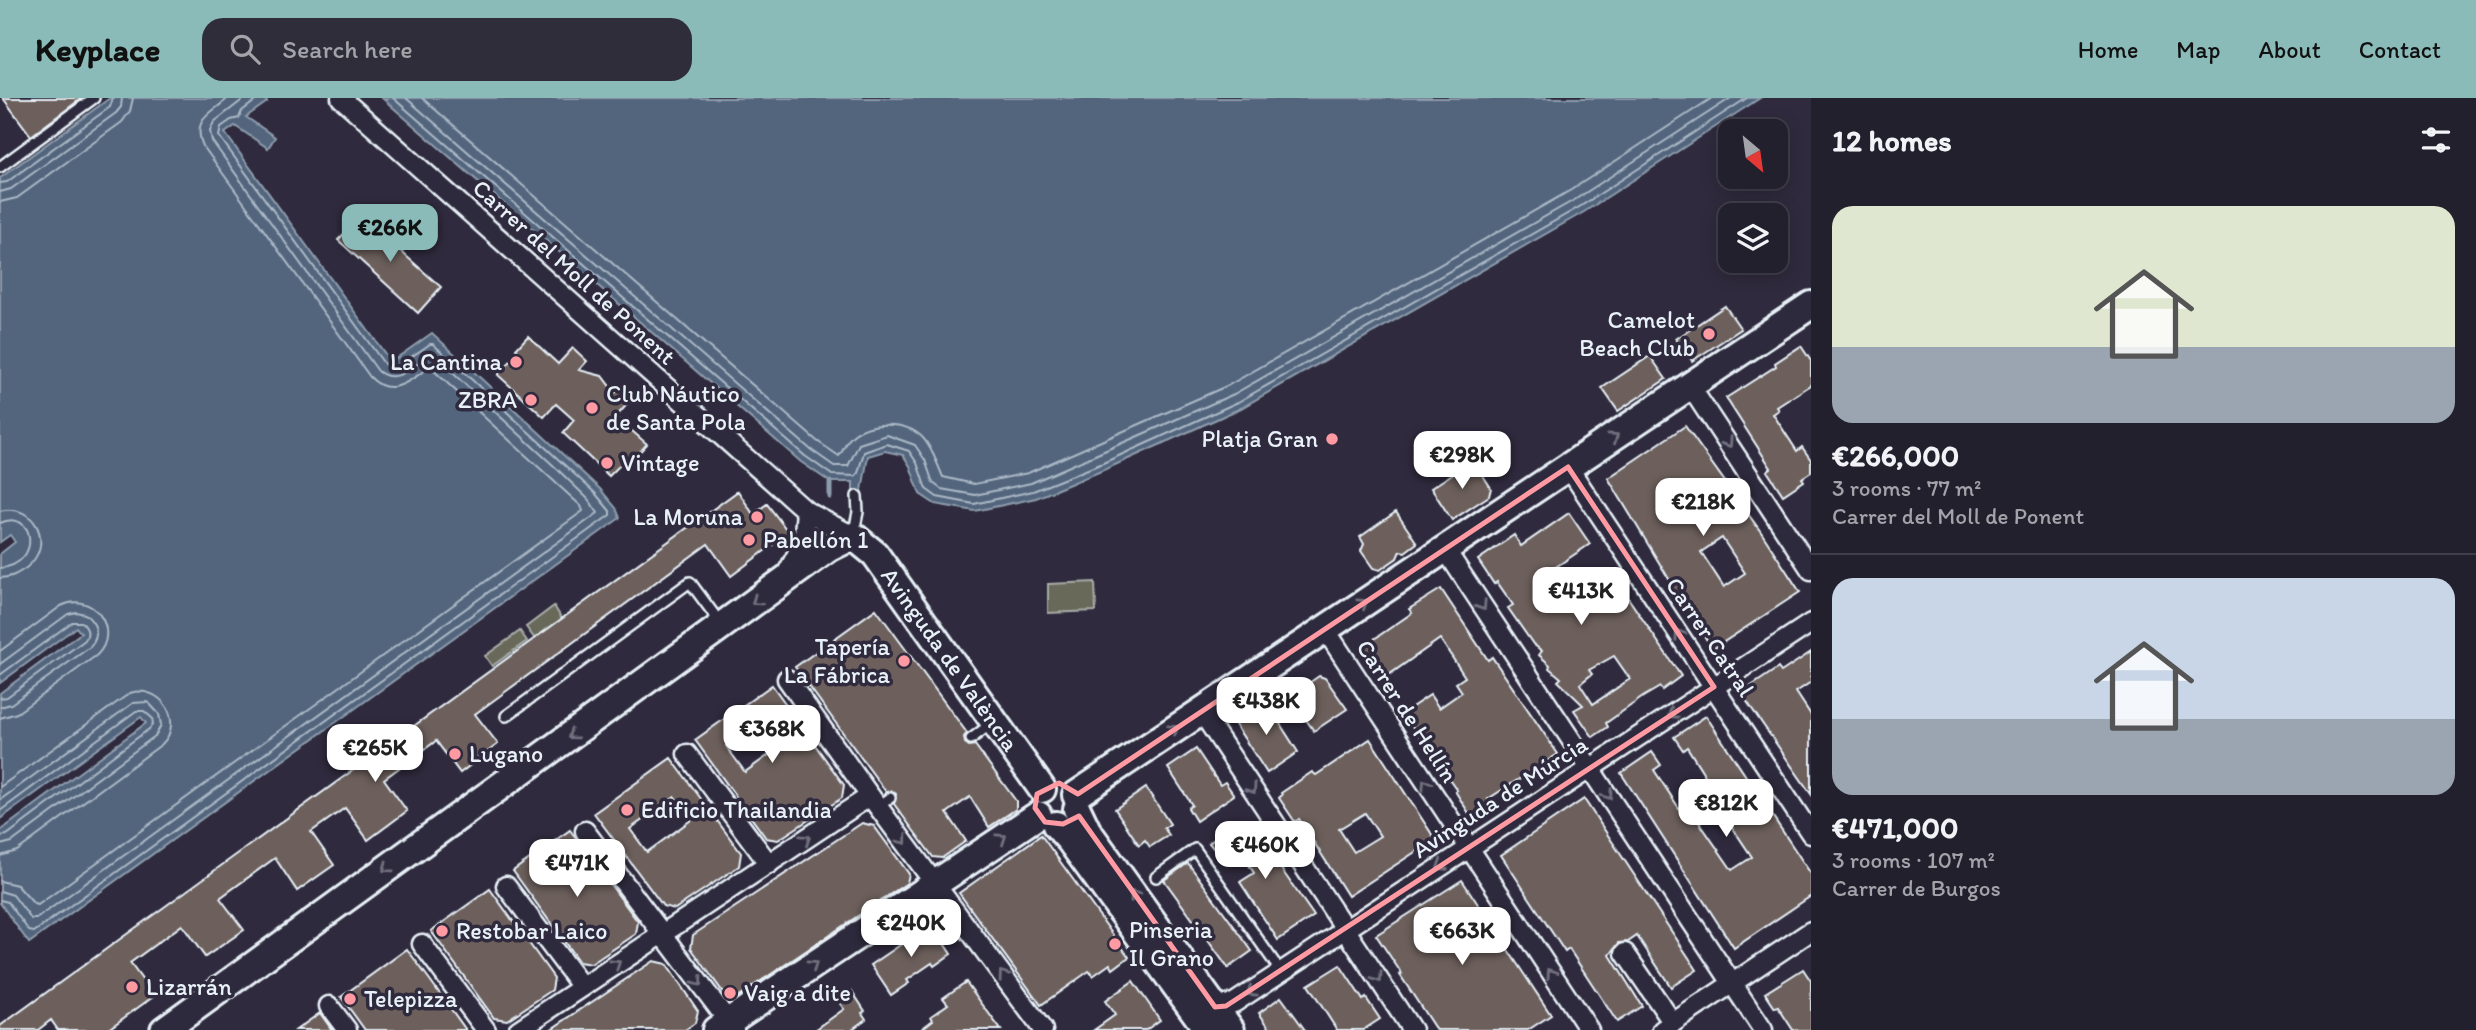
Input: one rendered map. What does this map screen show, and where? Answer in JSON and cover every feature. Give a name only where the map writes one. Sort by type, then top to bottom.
[{"type":"street","name":"Carrer del Moll de Ponent","points":[[341,98],[806,511],[853,536]]},
{"type":"street","points":[[1045,810],[1069,821],[1076,802],[1201,711],[1811,305]]},
{"type":"street","points":[[1690,386],[1811,570]]},
{"type":"street","name":"Carrer Catral","points":[[1568,467],[1811,834]]},
{"type":"street","points":[[782,582],[803,542],[806,511]]},
{"type":"street","points":[[164,1030],[829,548],[853,536]]},
{"type":"street","name":"Avinguda de València","points":[[853,536],[875,554],[993,723],[1045,810],[1205,1023],[1231,1030]]},
{"type":"street","points":[[1445,549],[1763,1030]]},
{"type":"street","name":"Avinguda de Múrcia","points":[[1205,1023],[1811,623]]},
{"type":"street","name":"Carrer de Hellín","points":[[1325,629],[1590,1030]]},
{"type":"street","points":[[787,679],[879,800],[935,883],[1043,1030]]},
{"type":"street","points":[[1201,711],[1412,1030]]},
{"type":"street","points":[[687,754],[769,864]]},
{"type":"street","points":[[584,831],[726,1027],[1045,810],[1051,784],[1059,783],[1071,789],[1076,802]]},
{"type":"street","points":[[518,1030],[769,864],[879,800]]},
{"type":"street","name":"Avinguda de València","points":[[1076,802],[1087,830],[1205,1023]]},
{"type":"street","points":[[506,886],[582,987]]},
{"type":"street","points":[[1625,953],[1668,1026],[1811,932]]},
{"type":"street","points":[[422,944],[486,1030]]},
{"type":"street","points":[[329,1006],[347,1030]]},
{"type":"lane","points":[[0,167],[94,98]]},
{"type":"lane","points":[[853,536],[858,512],[857,496]]},
{"type":"lane","points":[[506,716],[690,582],[722,626]]},
{"type":"lane","points":[[971,739],[993,723]]},
{"type":"lane","points":[[1156,877],[1195,849],[1280,972]]},
{"type":"highlighted area","points":[[1568,467],[1714,687],[1226,1006],[1215,1007],[1079,816],[1063,824],[1045,822],[1035,808],[1037,794],[1059,783],[1078,794]]},
{"type":"green space","points":[[1095,582],[1096,611],[1048,613],[1048,584]]},
{"type":"green space","points":[[554,606],[562,619],[535,639],[526,627]]},
{"type":"green space","points":[[520,631],[527,641],[492,666],[485,656]]},
{"type":"water","points":[[110,98],[264,98],[267,102],[246,117],[275,137],[268,148],[235,126],[225,133],[391,362],[432,333],[600,489],[616,508],[620,518],[29,943],[0,903],[0,831],[146,723],[141,717],[0,819],[0,693],[81,633],[76,627],[0,683],[0,554],[15,542],[10,535],[0,542],[0,178]]},
{"type":"water","points":[[382,98],[1760,98],[1728,119],[1718,119],[1718,125],[1584,212],[1241,408],[1036,498],[975,511],[935,504],[920,494],[903,455],[885,451],[868,456],[861,496],[853,496],[853,482],[830,482],[801,462]]},
{"type":"building","points":[[3,98],[82,98],[31,136]]},
{"type":"building","points":[[361,216],[441,287],[418,313],[338,240]]},
{"type":"building","name":"Camelot Beach Club","points":[[1725,306],[1741,329],[1692,361],[1676,339]]},
{"type":"building","name":"Club Náutico de Santa Pola","points":[[528,336],[558,364],[573,348],[587,361],[579,370],[602,376],[615,393],[618,390],[630,401],[616,417],[647,444],[634,458],[630,455],[609,476],[563,433],[574,420],[556,404],[544,417],[498,375],[519,352],[516,349]]},
{"type":"building","points":[[1801,346],[1811,361],[1811,385],[1777,407],[1779,410],[1773,414],[1797,451],[1802,447],[1811,460],[1811,472],[1802,478],[1804,481],[1783,495],[1767,471],[1771,468],[1726,398],[1776,366],[1775,363]]},
{"type":"building","points":[[1650,356],[1666,379],[1618,411],[1602,388]]},
{"type":"building","points":[[1685,426],[1761,532],[1800,592],[1713,649],[1670,585],[1672,584],[1608,478]],"holes":[[[1722,538],[1745,573],[1724,587],[1701,552]]]},
{"type":"building","points":[[1466,465],[1471,472],[1482,474],[1491,488],[1489,496],[1452,520],[1431,488]]},
{"type":"building","points":[[738,491],[753,514],[767,504],[789,533],[731,576],[708,544],[475,714],[498,744],[460,773],[436,741],[384,779],[407,811],[368,840],[345,808],[311,832],[334,865],[297,891],[275,858],[220,898],[244,930],[205,957],[182,925],[130,963],[154,996],[107,1030],[58,1030],[51,1020],[38,1030],[0,1030],[0,1026]]},
{"type":"building","points":[[1396,512],[1417,543],[1405,552],[1400,551],[1397,558],[1380,570],[1373,568],[1361,551],[1364,544],[1360,537]]},
{"type":"building","points":[[1569,513],[1590,544],[1538,579],[1560,612],[1614,577],[1681,676],[1662,690],[1660,687],[1643,697],[1606,723],[1608,727],[1593,737],[1574,710],[1583,705],[1558,681],[1561,678],[1539,655],[1542,651],[1533,644],[1508,608],[1513,605],[1497,582],[1494,584],[1478,560],[1514,535],[1521,546]],"holes":[[[1614,656],[1630,679],[1593,704],[1580,684],[1592,674],[1589,670]]]},
{"type":"building","points":[[1441,589],[1488,660],[1492,657],[1558,754],[1488,799],[1492,805],[1472,818],[1455,791],[1457,790],[1403,713],[1430,695],[1439,708],[1462,692],[1456,683],[1465,677],[1440,639],[1383,679],[1361,648],[1412,613],[1409,609]]},
{"type":"building","points":[[876,609],[967,733],[964,737],[965,743],[969,746],[975,745],[1016,801],[1016,809],[989,827],[970,797],[947,813],[966,841],[942,858],[933,857],[894,804],[896,794],[892,791],[886,792],[795,667]]},
{"type":"building","points":[[1811,652],[1811,682],[1796,692],[1811,715],[1811,794],[1741,693],[1778,668],[1781,672]]},
{"type":"building","points":[[1319,676],[1325,678],[1347,709],[1314,731],[1292,700],[1293,694]]},
{"type":"building","points":[[772,685],[844,785],[842,798],[778,840],[766,838],[695,740]],"holes":[[[766,715],[787,742],[745,772],[726,746]]]},
{"type":"building","points":[[1266,702],[1298,752],[1267,773],[1234,723]]},
{"type":"building","points":[[1706,716],[1811,874],[1811,896],[1734,948],[1621,773],[1652,752],[1661,765],[1654,770],[1679,808],[1686,803],[1732,870],[1752,857],[1706,788],[1711,785],[1687,747],[1683,750],[1674,737]]},
{"type":"building","points":[[1370,739],[1435,839],[1348,896],[1299,819],[1295,822],[1279,798],[1281,793],[1312,772],[1316,775]],"holes":[[[1365,813],[1380,836],[1354,852],[1339,829]]]},
{"type":"building","points":[[1196,749],[1220,785],[1225,782],[1234,795],[1196,821],[1188,808],[1192,805],[1168,768]]},
{"type":"building","points":[[671,758],[741,853],[739,866],[675,909],[663,906],[594,813]],"holes":[[[675,797],[691,820],[647,852],[630,829]]]},
{"type":"building","points":[[1146,788],[1170,824],[1164,828],[1169,835],[1150,847],[1145,840],[1139,845],[1115,809]]},
{"type":"building","points":[[1584,799],[1697,970],[1671,987],[1637,936],[1628,942],[1619,943],[1610,955],[1642,1006],[1617,1022],[1569,949],[1565,952],[1501,855]]},
{"type":"building","points":[[1243,819],[1314,916],[1278,940],[1240,882],[1254,873],[1239,849],[1223,860],[1209,843]]},
{"type":"building","points":[[862,823],[874,826],[909,874],[907,883],[737,997],[725,995],[691,948],[693,935]]},
{"type":"building","points":[[570,830],[638,922],[636,934],[591,964],[579,962],[513,871]]},
{"type":"building","points":[[1041,835],[1129,957],[1113,969],[1110,964],[1093,976],[1089,971],[1041,1005],[959,893]]},
{"type":"building","points":[[1188,863],[1252,951],[1228,968],[1164,880]]},
{"type":"building","points":[[1462,880],[1551,1015],[1528,1030],[1436,1030],[1376,935]]},
{"type":"building","points":[[490,889],[554,978],[552,990],[507,1020],[494,1018],[431,931]]},
{"type":"building","points":[[931,924],[951,954],[907,980],[909,983],[891,995],[871,965]]},
{"type":"building","points":[[407,949],[466,1030],[365,1030],[341,997]]},
{"type":"building","points":[[653,961],[666,964],[698,1011],[695,1023],[685,1030],[550,1030]]},
{"type":"building","points":[[1340,965],[1363,1000],[1366,998],[1380,1019],[1363,1030],[1337,1030],[1308,985]]},
{"type":"building","points":[[1803,969],[1811,981],[1811,1030],[1793,1030],[1765,993]]},
{"type":"building","points":[[1133,981],[1160,1020],[1146,1030],[1094,1030],[1115,1015],[1105,1001]]},
{"type":"building","points":[[966,982],[1001,1030],[920,1030],[933,1020],[931,1016],[948,1004],[943,998]]},
{"type":"building","points":[[852,991],[865,1011],[862,1013],[866,1019],[851,1030],[815,1030],[844,1009],[838,1001]]},
{"type":"building","points":[[1281,997],[1305,1030],[1271,1030],[1259,1013]]},
{"type":"building","points":[[320,1013],[332,1030],[296,1030]]},
{"type":"waterway","points":[[830,482],[830,497]]},
{"type":"place","name":"Camelot Beach Club","points":[[1709,334]]},
{"type":"place","name":"La Cantina","points":[[516,362]]},
{"type":"place","name":"ZBRA","points":[[531,400]]},
{"type":"place","name":"Club Náutico de Santa Pola","points":[[592,408]]},
{"type":"place","name":"Platja Gran","points":[[1332,439]]},
{"type":"place","name":"Vintage","points":[[607,463]]},
{"type":"place","name":"La Moruna","points":[[757,517]]},
{"type":"place","name":"Pabellón 1","points":[[749,540]]},
{"type":"place","name":"Tapería La Fábrica","points":[[904,661]]},
{"type":"place","name":"Lugano","points":[[455,754]]},
{"type":"place","name":"Edificio Thailandia","points":[[627,810]]},
{"type":"place","name":"Restobar Laico","points":[[442,931]]},
{"type":"place","name":"Pinseria Il Grano","points":[[1115,944]]},
{"type":"place","name":"Lizarrán","points":[[132,987]]},
{"type":"place","name":"Vaig a dite","points":[[730,993]]},
{"type":"place","name":"Telepizza","points":[[350,999]]}]
